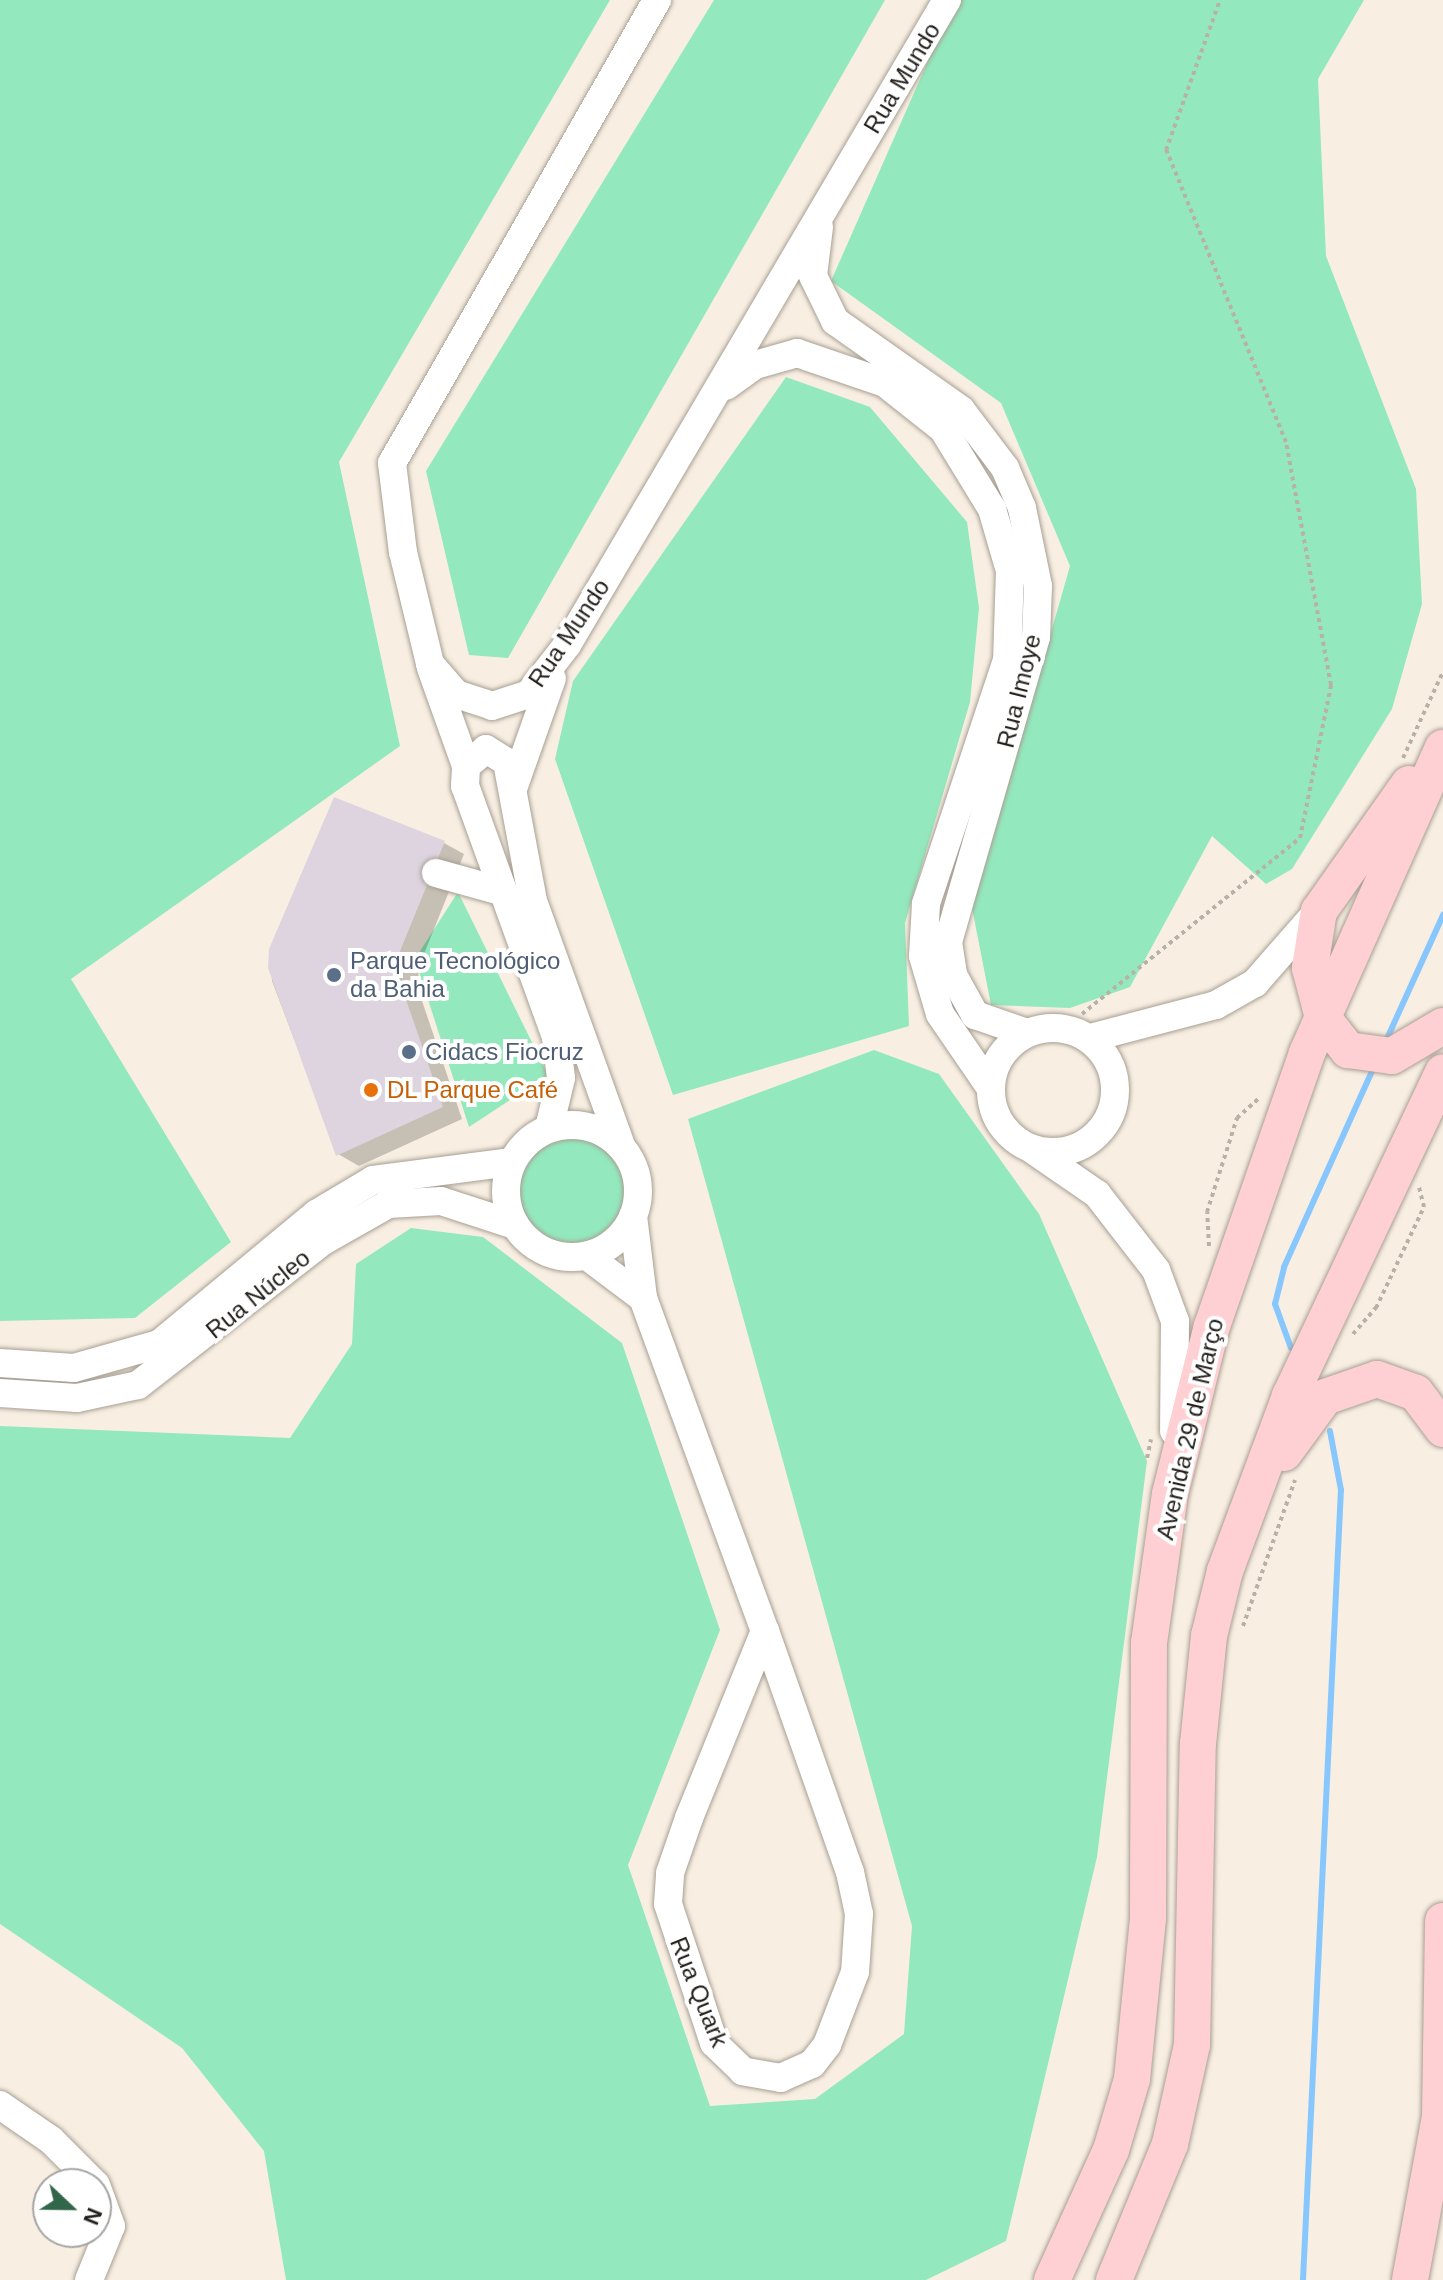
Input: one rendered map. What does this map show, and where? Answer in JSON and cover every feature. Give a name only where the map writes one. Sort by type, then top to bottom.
[{"type":"main road","points":[[1436,1032],[1392,1056],[1364,1056],[1327,1026],[1310,968],[1319,911],[1404,793],[1443,723]]},
{"type":"main road","name":"Avenida 29 de Março","points":[[1052,2280],[1111,2150],[1134,2066],[1148,1918],[1149,1643],[1170,1494],[1212,1326],[1327,1026],[1443,748]]},
{"type":"main road","points":[[1114,2280],[1170,2144],[1192,2045],[1202,1692],[1240,1522],[1290,1396],[1443,1072]]},
{"type":"main road","points":[[1240,1522],[1304,1420],[1345,1386],[1398,1383],[1431,1407],[1443,1429]]},
{"type":"main road","points":[[1410,2280],[1440,2116],[1443,1921]]},
{"type":"street","name":"Rua Mundo","points":[[657,0],[397,448],[393,496],[430,664],[456,694],[503,705],[529,694],[567,645],[947,0]]},
{"type":"street","name":"Rua Imoye","points":[[828,199],[813,256],[819,297],[851,334],[961,410],[1005,468],[1030,542],[1038,586],[1027,678],[948,942],[953,975],[975,1015],[1027,1033]]},
{"type":"street","name":"Rua Imoye","points":[[716,394],[779,356],[845,364],[885,383],[943,429],[992,509],[1010,571],[1007,660],[926,904],[923,945],[935,1003],[990,1087]]},
{"type":"street","points":[[512,796],[567,645]]},
{"type":"street","points":[[430,664],[466,766],[501,891],[561,1060],[549,1128],[512,1162],[506,1200],[515,1225],[549,1254],[587,1256],[607,1248],[633,1216],[637,1179],[621,1145],[533,901],[507,762],[496,750],[476,753],[466,766]]},
{"type":"street","points":[[436,873],[501,891]]},
{"type":"street","points":[[1170,1494],[1175,1321],[1156,1270],[1097,1194],[1001,1125],[990,1087],[1001,1054],[1027,1033],[1065,1028],[1094,1037],[1216,1005],[1255,983],[1319,911]]},
{"type":"street","points":[[1033,1150],[1074,1149],[1105,1124],[1115,1084],[1094,1037]]},
{"type":"street","points":[[549,1128],[588,1126],[621,1145]]},
{"type":"street","name":"Rua Núcleo","points":[[0,1363],[74,1368],[159,1344],[344,1195],[373,1180],[512,1162]]},
{"type":"street","name":"Rua Núcleo","points":[[0,1393],[77,1398],[138,1385],[323,1241],[388,1204],[441,1201],[515,1225]]},
{"type":"street","name":"Rua Quark","points":[[633,1216],[643,1298],[765,1631],[850,1872],[859,1930],[855,1972],[827,2045],[812,2064],[781,2078],[743,2071],[714,2043],[668,1904],[670,1873],[765,1631]]},
{"type":"street","points":[[587,1256],[643,1298]]},
{"type":"street","points":[[735,1703],[757,1698],[790,1709]]},
{"type":"street","points":[[0,2105],[51,2140],[80,2168]]},
{"type":"street","points":[[89,2280],[102,2248]]},
{"type":"path","points":[[1065,1028],[1300,838],[1331,685],[1286,442],[1166,150],[1220,0]]},
{"type":"path","points":[[1345,1342],[1376,1308],[1417,1221],[1425,1173]]},
{"type":"path","points":[[1240,1637],[1298,1472]]},
{"type":"green space","points":[[0,0],[610,0],[339,462],[400,746],[71,979],[231,1242],[135,1318],[0,1321]]},
{"type":"green space","points":[[714,0],[885,0],[508,658],[469,655],[426,471]]},
{"type":"green space","points":[[955,0],[1364,0],[1318,79],[1326,256],[1416,489],[1422,604],[1392,709],[1292,869],[1266,884],[1212,836],[1130,987],[1070,1008],[991,1005],[972,908],[1070,566],[1001,403],[831,281]]},
{"type":"green space","points":[[786,377],[870,407],[967,522],[979,608],[970,702],[905,923],[909,1026],[673,1095],[555,759],[573,681]]},
{"type":"green space","points":[[458,892],[548,1075],[469,1127],[415,959]]},
{"type":"green space","points":[[874,1050],[939,1074],[1039,1214],[1147,1461],[1097,1857],[1006,2241],[926,2280],[286,2280],[264,2151],[182,2048],[0,1924],[0,1426],[290,1438],[352,1344],[356,1264],[411,1228],[483,1237],[622,1343],[720,1630],[628,1865],[710,2106],[815,2099],[904,2034],[912,1926],[688,1119]]},
{"type":"green space","points":[[573,1137],[594,1141],[611,1153],[623,1170],[627,1191],[623,1212],[611,1229],[594,1241],[573,1245],[552,1241],[535,1229],[523,1212],[519,1191],[523,1170],[535,1153],[552,1141]]},
{"type":"building","name":"Parque Tecnológico da Bahia","points":[[334,797],[445,841],[398,956],[400,982],[443,1107],[336,1156],[268,968],[269,949]]},
{"type":"waterway","points":[[1385,1043],[1443,915]]},
{"type":"waterway","points":[[1291,1348],[1275,1304],[1284,1267],[1374,1067]]},
{"type":"waterway","points":[[1303,2280],[1341,1490],[1330,1431]]},
{"type":"place","name":"Parque Tecnológico da Bahia","points":[[334,975]]},
{"type":"place","name":"Cidacs Fiocruz","points":[[409,1052]]},
{"type":"place","name":"DL Parque Café","points":[[371,1090]]}]
